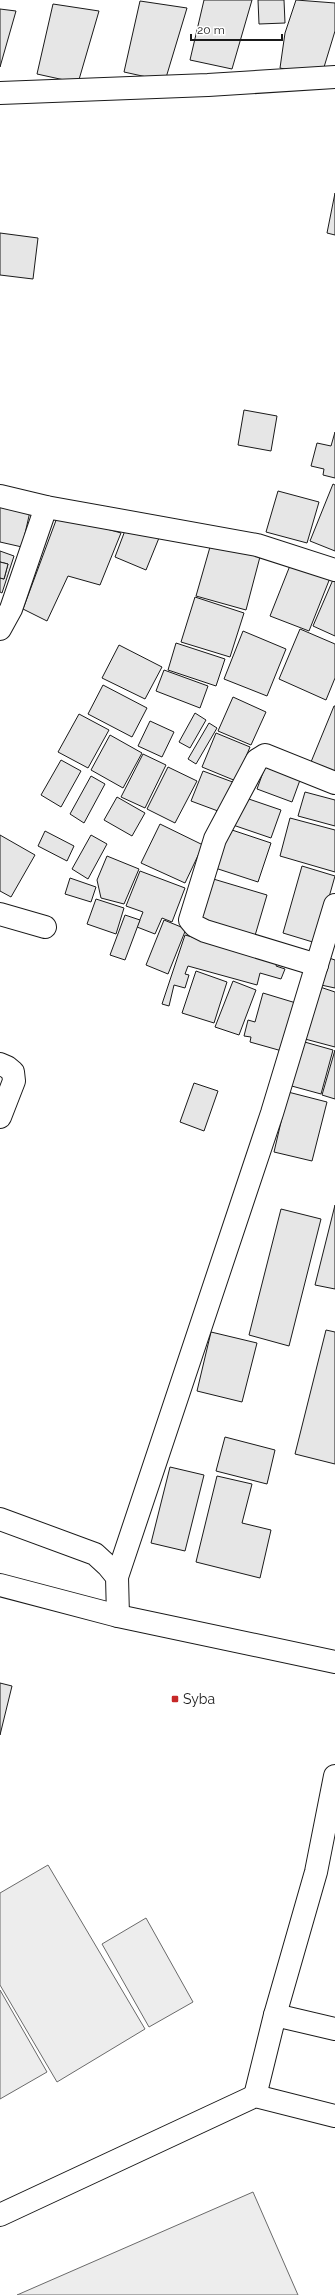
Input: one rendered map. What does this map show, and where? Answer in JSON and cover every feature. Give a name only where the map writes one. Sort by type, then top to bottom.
[{"type":"street","points":[[0,93],[208,85],[335,77]]},
{"type":"street","points":[[0,496],[46,507],[257,545],[335,570]]},
{"type":"street","points":[[0,629],[11,609],[46,507]]},
{"type":"street","points":[[317,965],[205,931],[195,926],[190,920],[193,906],[215,839],[257,760],[266,754],[335,783]]},
{"type":"street","points":[[118,1616],[117,1577],[272,1113],[335,905]]},
{"type":"street","points":[[0,914],[45,927]]},
{"type":"street","points":[[0,1064],[7,1066],[13,1072],[14,1081],[0,1117]]},
{"type":"street","points":[[0,1519],[95,1554],[117,1577]]},
{"type":"street","points":[[0,1585],[118,1616],[335,1662]]},
{"type":"street","points":[[255,2096],[275,2015],[316,1872],[335,1779]]},
{"type":"street","points":[[275,2015],[335,2029]]},
{"type":"street","points":[[0,2215],[255,2096],[335,2116]]},
{"type":"shaded area","points":[[48,1865],[145,2029],[57,2082],[0,1985],[0,1893]]},
{"type":"shaded area","points":[[146,1918],[193,2002],[149,2027],[102,1944]]},
{"type":"shaded area","points":[[0,1990],[47,2072],[0,2099]]},
{"type":"shaded area","points":[[253,2192],[298,2295],[17,2295]]},
{"type":"building","points":[[204,0],[252,0],[232,69],[190,60]]},
{"type":"building","points":[[258,0],[284,0],[285,23],[259,24]]},
{"type":"building","points":[[296,0],[335,3],[335,31],[321,77],[280,68],[285,33]]},
{"type":"building","points":[[140,1],[187,8],[165,81],[124,72]]},
{"type":"building","points":[[53,4],[99,11],[78,83],[37,74]]},
{"type":"building","points":[[0,9],[16,11],[0,67]]},
{"type":"building","points":[[335,193],[335,235],[327,233]]},
{"type":"building","points":[[0,233],[38,238],[33,279],[0,275]]},
{"type":"building","points":[[244,410],[277,416],[271,451],[238,445]]},
{"type":"building","points":[[335,432],[335,478],[323,475],[324,469],[311,466],[317,443],[331,446]]},
{"type":"building","points":[[333,484],[335,485],[335,551],[310,541]]},
{"type":"building","points":[[278,491],[319,502],[307,543],[266,532]]},
{"type":"building","points":[[0,500],[31,507],[22,547],[0,542]]},
{"type":"building","points":[[58,515],[121,533],[100,585],[68,576],[47,621],[23,609]]},
{"type":"building","points":[[129,520],[161,533],[146,570],[115,557]]},
{"type":"building","points":[[212,540],[261,553],[246,610],[196,596]]},
{"type":"building","points":[[0,551],[14,556],[2,593],[0,592],[0,578],[4,579],[8,564],[0,562]]},
{"type":"building","points":[[0,562],[8,564],[4,579],[0,578]]},
{"type":"building","points":[[291,563],[330,578],[309,631],[270,616]]},
{"type":"building","points":[[335,575],[335,636],[313,626]]},
{"type":"building","points":[[195,597],[244,613],[230,657],[181,642]]},
{"type":"building","points":[[300,629],[335,644],[335,678],[326,700],[279,679]]},
{"type":"building","points":[[243,631],[286,649],[267,696],[224,679]]},
{"type":"building","points":[[176,643],[225,659],[216,686],[168,670]]},
{"type":"building","points":[[119,645],[162,667],[145,699],[102,678]]},
{"type":"building","points":[[164,670],[208,686],[200,708],[156,691]]},
{"type":"building","points":[[103,685],[147,708],[132,737],[88,714]]},
{"type":"building","points":[[233,697],[266,712],[251,745],[218,731]]},
{"type":"building","points":[[335,706],[335,772],[311,762]]},
{"type":"building","points":[[195,713],[206,720],[190,748],[179,742]]},
{"type":"building","points":[[79,714],[109,730],[88,768],[58,752]]},
{"type":"building","points":[[150,721],[174,732],[162,757],[138,746]]},
{"type":"building","points":[[209,723],[217,728],[196,764],[188,759]]},
{"type":"building","points":[[216,733],[250,747],[236,781],[202,767]]},
{"type":"building","points":[[110,735],[142,753],[123,788],[91,770]]},
{"type":"building","points":[[143,754],[166,765],[145,808],[121,797]]},
{"type":"building","points":[[61,760],[81,771],[61,807],[41,795]]},
{"type":"building","points":[[168,767],[197,781],[175,823],[147,809]]},
{"type":"building","points":[[265,767],[300,780],[292,802],[257,789]]},
{"type":"building","points":[[203,771],[238,784],[226,814],[191,801]]},
{"type":"building","points":[[91,776],[105,784],[84,823],[70,814]]},
{"type":"building","points":[[305,792],[335,800],[335,826],[298,816]]},
{"type":"building","points":[[240,796],[281,810],[271,838],[230,824]]},
{"type":"building","points":[[117,797],[145,813],[132,836],[104,820]]},
{"type":"building","points":[[290,818],[335,830],[335,872],[280,856]]},
{"type":"building","points":[[160,824],[203,845],[185,883],[141,863]]},
{"type":"building","points":[[223,827],[271,843],[258,882],[209,866]]},
{"type":"building","points":[[45,831],[74,846],[67,861],[38,846]]},
{"type":"building","points":[[0,835],[35,855],[11,897],[0,891]]},
{"type":"building","points":[[91,835],[107,844],[88,879],[72,869]]},
{"type":"building","points":[[107,856],[139,869],[124,904],[101,898],[97,880]]},
{"type":"building","points":[[302,866],[335,876],[316,943],[283,933]]},
{"type":"building","points":[[140,871],[185,888],[172,922],[162,918],[155,934],[137,927],[143,912],[126,906]]},
{"type":"building","points":[[70,878],[96,887],[91,902],[65,894]]},
{"type":"building","points":[[210,878],[267,895],[254,939],[197,923]]},
{"type":"building","points":[[96,899],[124,908],[116,934],[87,924]]},
{"type":"building","points":[[125,915],[140,920],[125,960],[110,955]]},
{"type":"building","points":[[164,920],[186,929],[168,974],[146,965]]},
{"type":"building","points":[[185,935],[278,960],[276,966],[285,969],[281,979],[260,973],[257,985],[188,966],[185,974],[189,975],[185,988],[174,985],[169,1006],[162,1004]]},
{"type":"building","points":[[329,958],[335,960],[335,988],[321,985]]},
{"type":"building","points":[[196,971],[227,982],[214,1023],[182,1013]]},
{"type":"building","points":[[233,981],[256,990],[239,1035],[215,1027]]},
{"type":"building","points":[[320,987],[335,992],[335,1047],[305,1039]]},
{"type":"building","points":[[263,993],[296,1003],[282,1051],[250,1042],[251,1037],[244,1036],[248,1020],[255,1022]]},
{"type":"building","points":[[301,1041],[333,1050],[321,1094],[288,1085]]},
{"type":"building","points":[[335,1050],[335,1099],[322,1095]]},
{"type":"building","points":[[194,1083],[218,1091],[204,1131],[180,1122]]},
{"type":"building","points":[[288,1092],[327,1102],[312,1161],[274,1152]]},
{"type":"building","points":[[335,1205],[335,1289],[315,1285]]},
{"type":"building","points":[[281,1209],[321,1219],[289,1346],[249,1335]]},
{"type":"building","points":[[326,1330],[335,1332],[335,1464],[295,1454]]},
{"type":"building","points":[[211,1332],[257,1343],[242,1402],[197,1391]]},
{"type":"building","points":[[225,1437],[275,1450],[267,1484],[216,1471]]},
{"type":"building","points":[[170,1467],[204,1475],[185,1551],[151,1543]]},
{"type":"building","points":[[217,1476],[252,1484],[242,1523],[271,1530],[260,1578],[196,1562]]},
{"type":"building","points":[[0,1683],[12,1686],[0,1735]]},
{"type":"place","name":"Syba","points":[[175,1699]]}]
